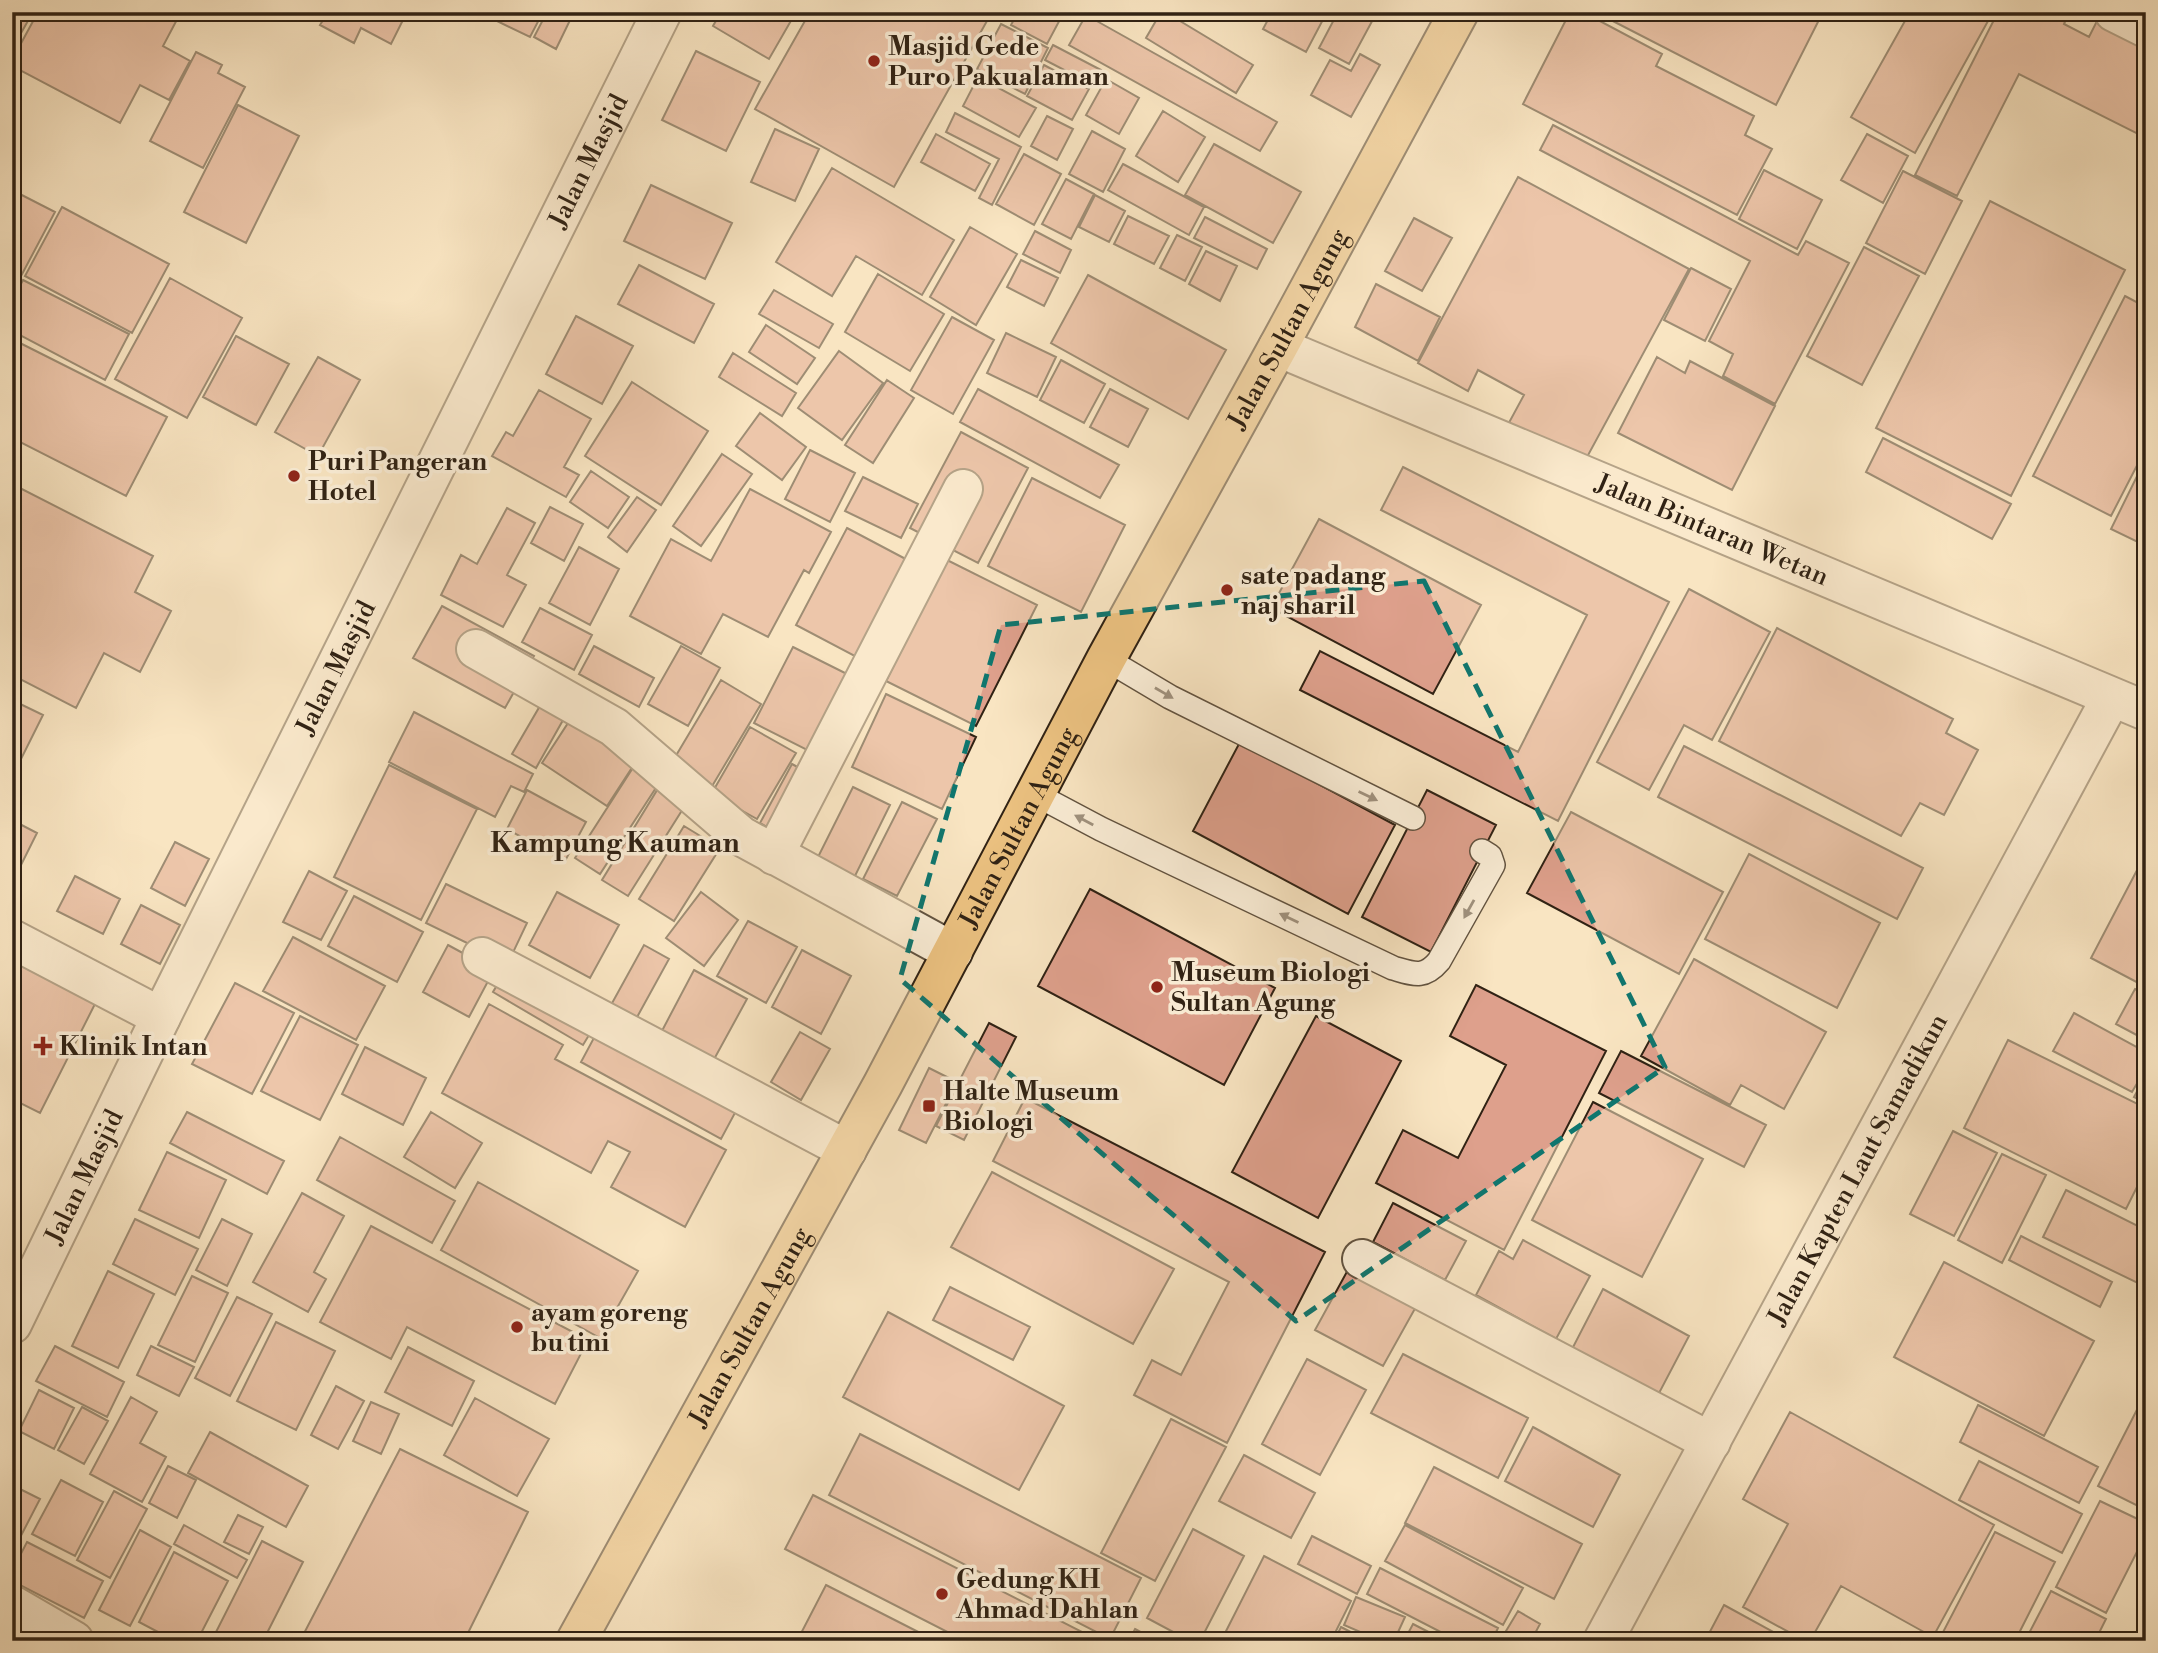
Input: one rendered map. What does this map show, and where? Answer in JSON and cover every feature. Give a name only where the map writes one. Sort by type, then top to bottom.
[{"type":"main road","name":"Jalan Sultan Agung","points":[[576,1641],[847,1150],[1106,659],[1459,12]]},
{"type":"street","name":"Jalan Masjid","points":[[12,1324],[161,1017],[662,12]]},
{"type":"street","points":[[2115,12],[2146,29]]},
{"type":"street","name":"Jalan Bintaran Wetan","points":[[1278,347],[2128,704]]},
{"type":"street","points":[[774,855],[963,489]]},
{"type":"street","points":[[476,649],[614,727],[741,836],[953,952]]},
{"type":"street","name":"Jalan Kapten Laut Samadikun","points":[[1603,1641],[1711,1442],[2128,704]]},
{"type":"street","points":[[12,939],[161,1017]]},
{"type":"street","points":[[482,957],[847,1150]]},
{"type":"street","points":[[1362,1259],[1711,1442]]},
{"type":"street","points":[[12,1605],[74,1641]]},
{"type":"lane","points":[[1106,659],[1170,697],[1413,818]]},
{"type":"lane","points":[[1035,794],[1101,829],[1357,951],[1393,968],[1414,974],[1430,971],[1440,961],[1493,865],[1490,856],[1482,851]]},
{"type":"highlighted area","points":[[1424,581],[1665,1067],[1296,1321],[900,979],[1001,625]]},
{"type":"building","points":[[12,12],[33,12],[12,49]]},
{"type":"building","points":[[38,12],[181,12],[163,46],[190,61],[169,100],[140,85],[120,123],[12,66],[12,60]]},
{"type":"building","points":[[328,12],[407,12],[391,44],[361,28],[354,43],[320,25]]},
{"type":"building","points":[[502,12],[543,12],[530,37],[497,21]]},
{"type":"building","points":[[547,12],[574,12],[556,49],[534,37]]},
{"type":"building","points":[[721,12],[796,12],[769,59],[713,26]]},
{"type":"building","name":"Masjid Gede Puro Pakualaman","points":[[810,12],[992,12],[894,187],[755,109]]},
{"type":"building","points":[[1018,12],[1064,12],[1047,44],[1011,25]]},
{"type":"building","points":[[1161,12],[1253,65],[1236,93],[1146,38]]},
{"type":"building","points":[[1272,12],[1327,12],[1306,52],[1263,29]]},
{"type":"building","points":[[1338,12],[1377,12],[1349,64],[1319,48]]},
{"type":"building","points":[[1570,12],[1583,12],[1662,54],[1656,66],[1754,116],[1745,135],[1772,149],[1737,215],[1523,104]]},
{"type":"building","points":[[1608,12],[1823,12],[1776,105],[1605,17]]},
{"type":"building","points":[[1910,12],[1993,12],[1915,153],[1851,117]]},
{"type":"building","points":[[1998,12],[2069,12],[2064,24],[2089,37],[2098,19],[2146,43],[2146,138],[2019,74],[1957,196],[1915,175]]},
{"type":"building","points":[[1086,15],[1277,122],[1260,151],[1069,45]]},
{"type":"building","points":[[1001,24],[1048,48],[1025,94],[977,69]]},
{"type":"building","points":[[1053,45],[1101,70],[1093,85],[1045,60]]},
{"type":"building","points":[[696,51],[760,82],[726,151],[662,120]]},
{"type":"building","points":[[196,52],[222,65],[218,73],[245,87],[203,168],[150,141]]},
{"type":"building","points":[[1360,54],[1380,65],[1351,117],[1311,95],[1330,60],[1351,71]]},
{"type":"building","points":[[1044,65],[1089,89],[1072,120],[1027,96]]},
{"type":"building","points":[[12,69],[20,73],[12,86]]},
{"type":"building","points":[[978,77],[1036,108],[1019,137],[963,106]]},
{"type":"building","points":[[1106,79],[1139,98],[1119,134],[1086,115]]},
{"type":"building","points":[[238,105],[299,136],[246,243],[184,212]]},
{"type":"building","points":[[1163,111],[1205,137],[1178,182],[1136,156]]},
{"type":"building","points":[[955,113],[1021,147],[992,205],[979,198],[999,159],[946,132]]},
{"type":"building","points":[[1047,116],[1073,129],[1057,160],[1031,146]]},
{"type":"building","points":[[1553,125],[1798,255],[1806,241],[1849,263],[1775,404],[1723,376],[1733,354],[1709,341],[1750,261],[1540,150]]},
{"type":"building","points":[[775,129],[819,149],[795,201],[751,182]]},
{"type":"building","points":[[1092,131],[1125,149],[1103,192],[1069,174]]},
{"type":"building","points":[[936,134],[990,164],[975,191],[921,162]]},
{"type":"building","points":[[1867,134],[1908,156],[1883,203],[1841,180]]},
{"type":"building","points":[[1214,144],[1301,192],[1273,243],[1185,195]]},
{"type":"building","points":[[1024,154],[1061,174],[1034,225],[996,204]]},
{"type":"building","points":[[1123,164],[1204,207],[1189,235],[1108,190]]},
{"type":"building","points":[[832,168],[954,240],[922,295],[856,256],[832,296],[776,262]]},
{"type":"building","points":[[1764,170],[1822,200],[1797,249],[1739,219]]},
{"type":"building","points":[[1903,171],[1962,201],[1925,274],[1866,243]]},
{"type":"building","points":[[1518,177],[1689,269],[1580,470],[1505,430],[1524,395],[1478,370],[1468,391],[1418,363]]},
{"type":"building","points":[[1066,179],[1094,194],[1071,239],[1042,224]]},
{"type":"building","points":[[651,185],[732,223],[705,279],[624,241]]},
{"type":"building","points":[[12,190],[55,212],[12,293]]},
{"type":"building","points":[[1095,195],[1125,211],[1109,242],[1079,227]]},
{"type":"building","points":[[1990,201],[2125,270],[2011,496],[1876,428]]},
{"type":"building","points":[[62,207],[169,264],[132,333],[25,276]]},
{"type":"building","points":[[1128,216],[1169,236],[1154,264],[1114,244]]},
{"type":"building","points":[[1205,217],[1267,249],[1257,269],[1194,238]]},
{"type":"building","points":[[1414,218],[1452,238],[1422,291],[1385,271]]},
{"type":"building","points":[[970,227],[1017,254],[976,325],[930,297]]},
{"type":"building","points":[[1035,231],[1071,250],[1060,273],[1023,254]]},
{"type":"building","points":[[1177,235],[1202,247],[1185,281],[1160,268]]},
{"type":"building","points":[[1864,247],[1919,276],[1862,385],[1807,356]]},
{"type":"building","points":[[1206,251],[1237,266],[1220,301],[1189,284]]},
{"type":"building","points":[[1021,260],[1058,278],[1044,306],[1007,287]]},
{"type":"building","points":[[639,265],[714,304],[694,343],[618,304]]},
{"type":"building","points":[[1691,268],[1731,289],[1705,341],[1664,320]]},
{"type":"building","points":[[878,274],[944,314],[910,371],[845,332]]},
{"type":"building","points":[[1088,275],[1226,350],[1188,419],[1051,343]]},
{"type":"building","points":[[170,278],[242,318],[187,418],[115,379]]},
{"type":"building","points":[[23,280],[129,334],[105,380],[12,331],[12,301]]},
{"type":"building","points":[[1376,284],[1440,317],[1418,361],[1355,327]]},
{"type":"building","points":[[774,290],[833,324],[819,348],[759,314]]},
{"type":"building","points":[[2125,296],[2146,307],[2146,448],[2111,516],[2033,476]]},
{"type":"building","points":[[576,316],[633,346],[602,404],[546,374]]},
{"type":"building","points":[[952,317],[994,340],[953,414],[911,390]]},
{"type":"building","points":[[766,325],[815,358],[797,384],[749,352]]},
{"type":"building","points":[[1006,333],[1056,357],[1037,397],[987,373]]},
{"type":"building","points":[[236,336],[289,364],[256,425],[203,397]]},
{"type":"building","points":[[12,339],[167,417],[126,496],[12,438]]},
{"type":"building","points":[[839,351],[883,383],[842,440],[798,408]]},
{"type":"building","points":[[733,353],[796,393],[782,416],[719,377]]},
{"type":"building","points":[[318,357],[360,380],[318,456],[275,432]]},
{"type":"building","points":[[1657,357],[1685,373],[1690,361],[1775,406],[1732,490],[1618,433]]},
{"type":"building","points":[[1061,360],[1105,384],[1084,423],[1040,400]]},
{"type":"building","points":[[887,380],[914,398],[873,463],[845,445]]},
{"type":"building","points":[[632,382],[708,431],[661,505],[585,456]]},
{"type":"building","points":[[978,389],[1119,465],[1100,498],[960,422]]},
{"type":"building","points":[[1110,389],[1148,409],[1128,447],[1090,427]]},
{"type":"building","points":[[539,390],[591,419],[564,467],[579,475],[566,497],[492,456],[506,432],[513,436]]},
{"type":"building","points":[[760,413],[806,447],[782,480],[736,446]]},
{"type":"building","points":[[961,432],[1028,468],[978,563],[910,528]]},
{"type":"building","points":[[1883,438],[2011,504],[1992,539],[1866,472]]},
{"type":"building","points":[[810,450],[855,473],[830,522],[785,499]]},
{"type":"building","points":[[722,454],[752,474],[701,546],[673,526]]},
{"type":"building","points":[[2146,458],[2146,546],[2111,529]]},
{"type":"building","points":[[1403,467],[1669,602],[1558,821],[1300,690],[1320,651],[1518,752],[1587,615],[1381,510]]},
{"type":"building","points":[[591,471],[629,497],[608,528],[570,502]]},
{"type":"building","points":[[863,477],[918,504],[901,538],[845,511]]},
{"type":"building","points":[[1032,478],[1125,525],[1081,612],[988,566]]},
{"type":"building","points":[[12,484],[153,556],[135,592],[171,611],[140,672],[104,653],[76,708],[12,675]]},
{"type":"building","points":[[750,489],[831,532],[809,573],[804,570],[768,637],[723,614],[701,654],[630,616],[671,539],[711,561]]},
{"type":"building","points":[[637,497],[656,510],[627,552],[608,537]]},
{"type":"building","points":[[550,507],[583,524],[564,561],[531,543]]},
{"type":"building","points":[[507,508],[535,523],[507,575],[526,585],[503,627],[441,595],[461,555],[477,564]]},
{"type":"building","points":[[1319,519],[1481,605],[1433,694],[1271,608]]},
{"type":"building","points":[[847,528],[917,565],[866,662],[796,625]]},
{"type":"building","points":[[579,547],[619,569],[590,625],[549,603]]},
{"type":"building","points":[[947,560],[1037,605],[976,726],[886,681]]},
{"type":"building","points":[[1689,589],[1770,632],[1712,740],[1684,725],[1649,790],[1597,762]]},
{"type":"building","points":[[442,606],[534,656],[505,708],[413,658]]},
{"type":"building","points":[[540,608],[592,635],[574,670],[522,642]]},
{"type":"building","points":[[1777,628],[1953,719],[1946,733],[1978,750],[1944,815],[1920,803],[1901,836],[1719,741]]},
{"type":"building","points":[[594,646],[654,678],[639,707],[579,674]]},
{"type":"building","points":[[681,646],[720,668],[688,726],[648,704]]},
{"type":"building","points":[[793,647],[879,690],[841,767],[754,723]]},
{"type":"building","points":[[721,680],[761,704],[708,793],[668,769]]},
{"type":"building","points":[[886,694],[976,737],[942,809],[852,767]]},
{"type":"building","points":[[544,699],[567,713],[536,768],[512,754]]},
{"type":"building","points":[[12,700],[43,715],[12,777]]},
{"type":"building","points":[[414,712],[533,774],[524,792],[511,786],[495,817],[389,762]]},
{"type":"building","points":[[570,720],[635,763],[607,806],[542,763]]},
{"type":"building","points":[[750,727],[796,753],[757,819],[739,809],[698,817]]},
{"type":"building","points":[[1240,742],[1395,825],[1348,914],[1193,831]]},
{"type":"building","points":[[1684,746],[1923,868],[1897,919],[1658,797]]},
{"type":"building","points":[[636,763],[661,780],[600,874],[575,858]]},
{"type":"building","points":[[792,764],[830,785],[797,844],[760,823]]},
{"type":"building","points":[[389,765],[477,809],[421,920],[334,877]]},
{"type":"building","points":[[659,787],[686,804],[628,896],[602,880]]},
{"type":"building","points":[[853,787],[890,805],[853,880],[816,861]]},
{"type":"building","points":[[527,790],[586,822],[565,861],[507,829]]},
{"type":"building","points":[[1427,790],[1496,825],[1431,952],[1362,917]]},
{"type":"building","points":[[902,802],[937,819],[897,896],[863,879]]},
{"type":"building","points":[[1571,812],[1723,892],[1679,974],[1527,893]]},
{"type":"building","points":[[12,820],[37,833],[12,883]]},
{"type":"building","points":[[684,826],[720,848],[674,921],[639,899]]},
{"type":"building","points":[[175,842],[209,859],[185,906],[151,888]]},
{"type":"building","points":[[2146,853],[2146,987],[2091,958]]},
{"type":"building","points":[[1749,854],[1880,923],[1837,1008],[1705,939]]},
{"type":"building","points":[[309,871],[347,891],[321,940],[283,922]]},
{"type":"building","points":[[75,876],[120,899],[103,934],[57,911]]},
{"type":"building","points":[[446,884],[527,923],[508,963],[426,923]]},
{"type":"building","name":"Museum Biologi Sultan Agung","points":[[1090,889],[1275,988],[1224,1085],[1038,986]]},
{"type":"building","points":[[557,892],[619,925],[590,978],[529,945]]},
{"type":"building","points":[[701,892],[738,920],[704,966],[666,938]]},
{"type":"building","points":[[354,896],[423,932],[397,982],[328,946]]},
{"type":"building","points":[[141,905],[180,925],[160,964],[121,944]]},
{"type":"building","points":[[748,921],[797,947],[766,1003],[717,976]]},
{"type":"building","points":[[293,937],[385,986],[356,1040],[263,991]]},
{"type":"building","points":[[448,945],[494,970],[469,1017],[423,992]]},
{"type":"building","points":[[644,945],[669,959],[625,1039],[600,1025]]},
{"type":"building","name":"Klinik Intan","points":[[12,949],[100,994],[40,1113],[12,1099]]},
{"type":"building","points":[[802,950],[851,976],[821,1034],[772,1007]]},
{"type":"building","points":[[516,953],[606,1007],[583,1045],[493,992]]},
{"type":"building","points":[[1694,959],[1826,1032],[1784,1109],[1741,1085],[1730,1105],[1641,1056]]},
{"type":"building","points":[[694,970],[747,999],[706,1074],[654,1046]]},
{"type":"building","points":[[235,983],[294,1013],[252,1094],[192,1064]]},
{"type":"building","points":[[1476,985],[1606,1051],[1504,1250],[1376,1183],[1403,1130],[1458,1158],[1506,1065],[1450,1036]]},
{"type":"building","points":[[2135,989],[2146,995],[2146,1040],[2116,1024]]},
{"type":"building","points":[[489,1004],[563,1045],[555,1059],[726,1150],[685,1227],[611,1187],[630,1152],[608,1141],[591,1173],[442,1093]]},
{"type":"building","points":[[2074,1013],[2146,1052],[2146,1068],[2132,1092],[2053,1051]]},
{"type":"building","points":[[300,1016],[358,1045],[320,1120],[261,1091]]},
{"type":"building","points":[[1316,1016],[1401,1061],[1318,1218],[1232,1172]]},
{"type":"building","points":[[989,1023],[1016,1037],[964,1140],[936,1126]]},
{"type":"building","points":[[800,1032],[830,1049],[801,1100],[771,1082]]},
{"type":"building","points":[[596,1034],[736,1111],[721,1139],[581,1062]]},
{"type":"building","points":[[2008,1040],[2146,1108],[2146,1169],[2126,1209],[1964,1128]]},
{"type":"building","points":[[365,1047],[426,1078],[403,1125],[342,1094]]},
{"type":"building","points":[[1621,1051],[1766,1125],[1744,1167],[1599,1093]]},
{"type":"building","points":[[929,1068],[957,1082],[926,1143],[899,1130]]},
{"type":"building","points":[[2146,1075],[2146,1103],[2134,1097]]},
{"type":"building","points":[[1025,1098],[1325,1252],[1227,1443],[1134,1395],[1152,1360],[1181,1375],[1229,1282],[993,1161]]},
{"type":"building","points":[[1593,1102],[1703,1159],[1642,1277],[1532,1220]]},
{"type":"building","points":[[187,1112],[284,1161],[267,1194],[170,1143]]},
{"type":"building","points":[[431,1112],[482,1143],[455,1188],[404,1157]]},
{"type":"building","points":[[1953,1131],[1997,1153],[1954,1236],[1910,1214]]},
{"type":"building","points":[[340,1137],[455,1201],[432,1243],[317,1180]]},
{"type":"building","points":[[167,1152],[226,1180],[199,1238],[139,1210]]},
{"type":"building","points":[[2002,1154],[2046,1175],[2002,1263],[1958,1240]]},
{"type":"building","points":[[992,1172],[1174,1269],[1133,1344],[951,1247]]},
{"type":"building","points":[[478,1182],[638,1271],[600,1338],[441,1250]]},
{"type":"building","points":[[2066,1190],[2146,1230],[2146,1287],[2043,1237]]},
{"type":"building","points":[[302,1193],[344,1216],[314,1272],[326,1279],[308,1312],[253,1282]]},
{"type":"building","points":[[1393,1203],[1466,1241],[1445,1280],[1373,1242]]},
{"type":"building","points":[[135,1219],[198,1249],[175,1295],[113,1264]]},
{"type":"building","points":[[222,1219],[252,1234],[227,1286],[196,1270]]},
{"type":"building","points":[[371,1226],[588,1340],[555,1404],[407,1327],[391,1359],[320,1322]]},
{"type":"building","points":[[2021,1236],[2112,1282],[2100,1307],[2009,1260]]},
{"type":"building","points":[[1523,1240],[1590,1276],[1556,1339],[1476,1295],[1499,1251],[1513,1259]]},
{"type":"building","points":[[1944,1262],[2094,1341],[2044,1436],[1894,1357]]},
{"type":"building","points":[[1349,1268],[1417,1305],[1383,1366],[1315,1330]]},
{"type":"building","points":[[108,1271],[154,1294],[118,1368],[72,1346]]},
{"type":"building","points":[[192,1276],[228,1293],[195,1362],[158,1345]]},
{"type":"building","points":[[950,1287],[1030,1327],[1013,1360],[933,1320]]},
{"type":"building","points":[[1603,1289],[1689,1336],[1657,1397],[1571,1351]]},
{"type":"building","points":[[237,1297],[272,1314],[230,1396],[195,1378]]},
{"type":"building","points":[[888,1312],[1064,1406],[1019,1490],[843,1397]]},
{"type":"building","points":[[276,1322],[335,1351],[296,1430],[237,1401]]},
{"type":"building","points":[[55,1346],[124,1382],[107,1417],[36,1381]]},
{"type":"building","points":[[151,1346],[194,1367],[179,1396],[137,1375]]},
{"type":"building","points":[[408,1347],[474,1381],[452,1426],[385,1392]]},
{"type":"building","points":[[1403,1354],[1528,1418],[1498,1478],[1371,1413]]},
{"type":"building","points":[[1307,1359],[1366,1390],[1320,1475],[1262,1444]]},
{"type":"building","points":[[336,1386],[364,1401],[338,1449],[311,1435]]},
{"type":"building","points":[[39,1390],[74,1408],[54,1449],[19,1431]]},
{"type":"building","points":[[2146,1392],[2146,1510],[2098,1486]]},
{"type":"building","points":[[131,1397],[157,1412],[140,1443],[166,1457],[142,1502],[90,1474]]},
{"type":"building","points":[[475,1398],[549,1439],[517,1496],[444,1455]]},
{"type":"building","points":[[371,1402],[399,1414],[381,1454],[353,1441]]},
{"type":"building","points":[[1978,1405],[2098,1467],[2079,1503],[1960,1442]]},
{"type":"building","points":[[82,1407],[108,1421],[84,1464],[58,1450]]},
{"type":"building","points":[[1790,1412],[1994,1525],[1933,1637],[1841,1586],[1810,1641],[1805,1641],[1743,1607],[1788,1524],[1743,1499]]},
{"type":"building","points":[[1171,1419],[1226,1447],[1155,1581],[1101,1553]]},
{"type":"building","points":[[1533,1427],[1620,1475],[1593,1527],[1505,1481]]},
{"type":"building","points":[[210,1432],[308,1486],[286,1527],[188,1473]]},
{"type":"building","points":[[860,1434],[1141,1578],[1110,1639],[829,1495]]},
{"type":"building","points":[[400,1449],[528,1512],[464,1641],[300,1641]]},
{"type":"building","points":[[1244,1455],[1315,1493],[1291,1538],[1219,1501]]},
{"type":"building","points":[[1979,1461],[2082,1514],[2062,1553],[1959,1500]]},
{"type":"building","points":[[168,1466],[196,1480],[177,1518],[149,1503]]},
{"type":"building","points":[[1434,1467],[1582,1544],[1554,1599],[1405,1523]]},
{"type":"building","points":[[61,1480],[103,1502],[75,1556],[32,1534]]},
{"type":"building","points":[[12,1485],[40,1499],[12,1553]]},
{"type":"building","points":[[114,1491],[147,1509],[110,1578],[77,1560]]},
{"type":"building","name":"Gedung KH Ahmad Dahlan","points":[[813,1495],[1098,1641],[965,1641],[785,1549]]},
{"type":"building","points":[[2100,1501],[2146,1523],[2146,1534],[2106,1613],[2056,1587]]},
{"type":"building","points":[[238,1515],[263,1527],[249,1554],[224,1542]]},
{"type":"building","points":[[184,1525],[247,1560],[237,1578],[174,1544]]},
{"type":"building","points":[[1405,1525],[1523,1588],[1503,1625],[1385,1561]]},
{"type":"building","points":[[1193,1529],[1244,1556],[1200,1641],[1190,1641],[1147,1618]]},
{"type":"building","points":[[140,1530],[171,1547],[130,1626],[99,1610]]},
{"type":"building","points":[[1995,1532],[2055,1562],[2015,1641],[1950,1641],[1941,1636]]},
{"type":"building","points":[[1312,1536],[1371,1566],[1357,1594],[1298,1564]]},
{"type":"building","points":[[262,1541],[303,1562],[263,1641],[233,1641],[216,1632]]},
{"type":"building","points":[[27,1542],[103,1581],[84,1618],[12,1581],[12,1571]]},
{"type":"building","points":[[174,1552],[228,1581],[197,1641],[175,1641],[139,1622]]},
{"type":"building","points":[[1264,1556],[1351,1601],[1331,1641],[1221,1641]]},
{"type":"building","points":[[1380,1568],[1498,1628],[1492,1641],[1458,1641],[1367,1594]]},
{"type":"building","points":[[826,1585],[936,1641],[797,1641]]},
{"type":"building","points":[[2051,1591],[2106,1619],[2095,1641],[2025,1641]]},
{"type":"building","points":[[1356,1597],[1405,1617],[1394,1641],[1381,1641],[1344,1625]]},
{"type":"building","points":[[1724,1605],[1790,1641],[1705,1641]]},
{"type":"building","points":[[1518,1611],[1540,1624],[1531,1641],[1500,1641]]},
{"type":"building","points":[[1413,1624],[1446,1641],[1404,1641]]},
{"type":"building","points":[[1341,1627],[1368,1641],[1334,1641]]},
{"type":"building","points":[[1135,1629],[1157,1641],[1129,1641]]},
{"type":"place","name":"Masjid Gede Puro Pakualaman","points":[[874,61]]},
{"type":"place","name":"Puri Pangeran Hotel","points":[[294,476]]},
{"type":"place","name":"sate padang naj sharil","points":[[1227,590]]},
{"type":"place","name":"Museum Biologi Sultan Agung","points":[[1157,987]]},
{"type":"place","name":"Klinik Intan","points":[[43,1046]]},
{"type":"place","name":"Halte Museum Biologi","points":[[929,1106]]},
{"type":"place","name":"ayam goreng bu tini","points":[[517,1327]]},
{"type":"place","name":"Gedung KH Ahmad Dahlan","points":[[942,1594]]},
{"type":"district","name":"Kampung Kauman","points":[[615,842]]}]
